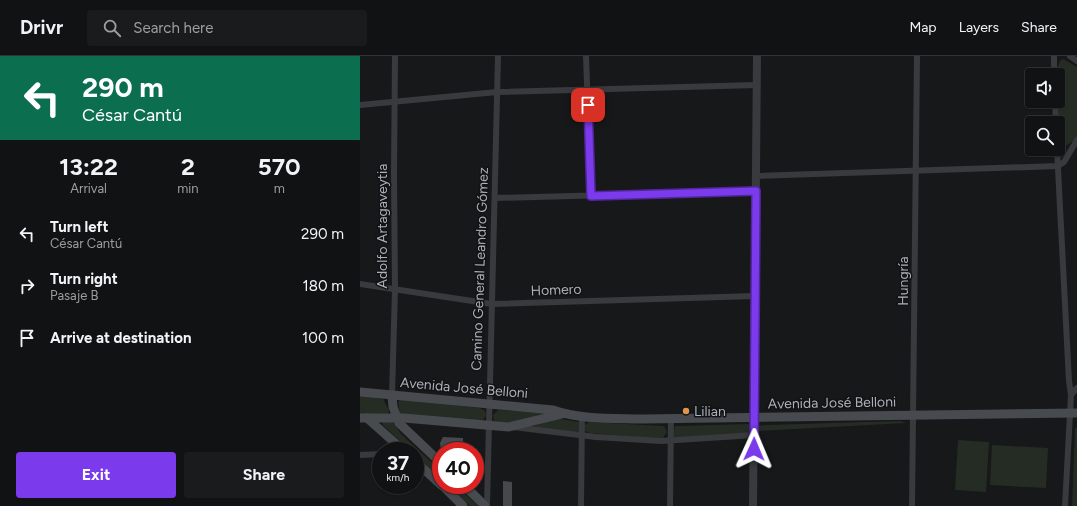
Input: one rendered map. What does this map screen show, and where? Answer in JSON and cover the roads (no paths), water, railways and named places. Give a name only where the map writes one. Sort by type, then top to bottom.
[{"type":"main road","name":"Avenida José Belloni","points":[[360,392],[553,410],[565,414],[582,416],[671,419],[1074,413]]},
{"type":"main road","points":[[392,395],[396,418],[409,434],[432,455]]},
{"type":"main road","name":"Avenida José Belloni","points":[[364,418],[396,418],[512,427],[548,416],[565,414]]},
{"type":"main road","points":[[364,418],[393,442]]},
{"type":"main road","points":[[424,469],[432,477]]},
{"type":"main road","points":[[450,494],[463,506]]},
{"type":"main road","points":[[473,494],[486,506]]},
{"type":"street","name":"Adolfo Artagaveytia","points":[[392,395],[395,289],[394,101],[396,56]]},
{"type":"street","name":"Camino General Leandro Gómez","points":[[486,506],[498,56]]},
{"type":"street","points":[[586,56],[591,196]]},
{"type":"street","points":[[753,506],[755,435],[757,56]]},
{"type":"street","name":"Hungría","points":[[912,506],[917,56]]},
{"type":"street","points":[[1054,56],[1054,68]]},
{"type":"street","points":[[1070,56],[1077,61]]},
{"type":"street","points":[[360,105],[497,92],[757,85]]},
{"type":"street","points":[[756,176],[916,172],[1058,166],[1064,162],[1077,140]]},
{"type":"street","points":[[1057,156],[1069,381],[1074,413],[1065,506]]},
{"type":"street","points":[[495,198],[756,191]]},
{"type":"street","name":"Homero","points":[[360,284],[492,304],[755,296]]},
{"type":"street","points":[[1071,395],[1077,388]]},
{"type":"street","points":[[581,506],[582,416]]},
{"type":"street","points":[[670,506],[671,419]]},
{"type":"street","name":"Avenida José Belloni","points":[[512,427],[582,435],[671,441],[755,435]]},
{"type":"street","points":[[360,455],[372,454]]},
{"type":"place","name":"Lilian","points":[[686,411]]}]
